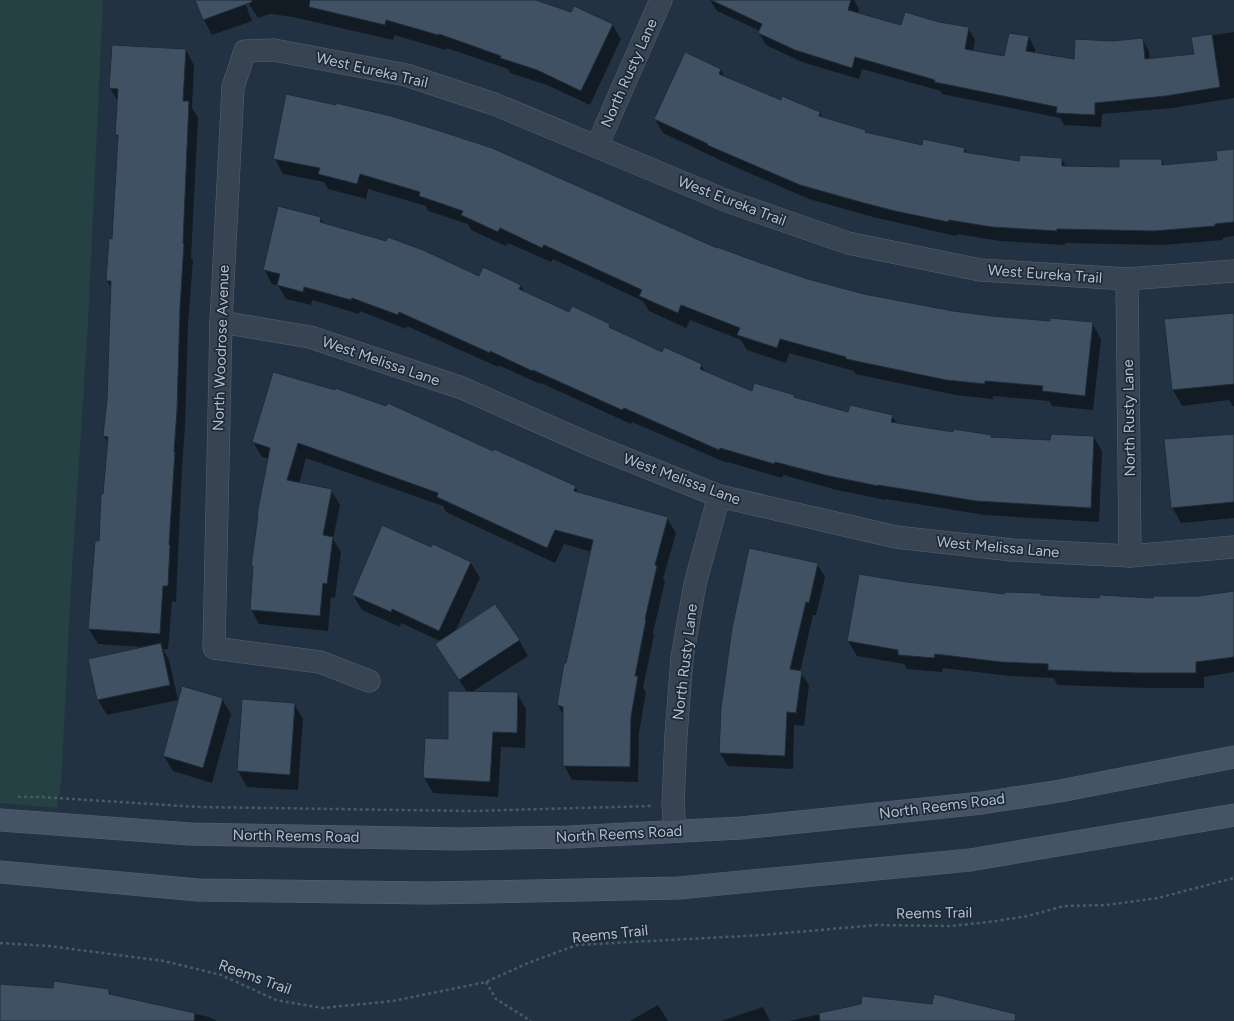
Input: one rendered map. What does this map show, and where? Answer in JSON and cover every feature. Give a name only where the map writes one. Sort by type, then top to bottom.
[{"type":"main road","name":"North Reems Road","points":[[0,820],[190,834],[467,839],[570,837],[741,828],[982,803],[1060,791],[1234,757]]},
{"type":"main road","points":[[0,872],[198,890],[430,894],[679,888],[970,860],[1234,816]]},
{"type":"street","name":"North Rusty Lane","points":[[597,146],[661,0]]},
{"type":"street","name":"West Eureka Trail","points":[[245,51],[274,50],[406,75],[494,104],[727,201],[848,243],[980,270],[1127,279],[1234,270]]},
{"type":"street","name":"North Woodrose Avenue","points":[[245,51],[233,87],[221,322],[214,648],[320,662],[369,681]]},
{"type":"street","name":"North Rusty Lane","points":[[1127,279],[1130,556]]},
{"type":"street","name":"West Melissa Lane","points":[[221,322],[310,337],[462,388],[591,445],[719,496],[896,537],[1012,550],[1130,556],[1234,547]]},
{"type":"street","name":"North Rusty Lane","points":[[675,831],[673,805],[676,735],[682,658],[695,584],[719,496]]},
{"type":"path","points":[[14,797],[42,797],[198,808],[470,811],[673,805]]},
{"type":"path","name":"Reems Trail","points":[[0,943],[49,946],[164,961],[220,975],[276,1000],[322,1008],[393,1001],[486,982],[528,963],[577,945],[763,935],[877,925],[950,926],[974,924],[1028,916],[1064,906],[1107,905],[1158,898],[1234,878]]},
{"type":"path","points":[[486,982],[496,999],[531,1021]]},
{"type":"green space","points":[[0,0],[103,0],[88,323],[71,584],[61,784],[57,808],[0,803]]},
{"type":"building","points":[[195,0],[252,0],[252,2],[203,20]]},
{"type":"building","points":[[310,0],[536,0],[571,12],[574,6],[613,24],[581,91],[537,70],[500,58],[501,56],[439,34],[438,35],[386,20],[385,25],[309,7]]},
{"type":"building","points":[[711,0],[851,0],[848,10],[901,25],[905,12],[939,22],[969,27],[965,49],[1004,56],[1009,33],[1029,36],[1026,51],[1074,59],[1075,39],[1112,41],[1143,38],[1145,59],[1194,54],[1191,37],[1212,34],[1220,87],[1166,96],[1095,103],[1095,115],[1056,113],[1057,107],[934,82],[935,80],[855,57],[852,68],[795,50],[758,33],[762,24]]},
{"type":"building","points":[[112,45],[186,49],[183,101],[189,101],[177,411],[168,586],[163,586],[160,634],[88,629],[95,541],[99,541],[101,493],[103,494],[108,437],[103,436],[107,399],[111,281],[106,281],[109,238],[112,239],[118,135],[115,135],[118,89],[109,88]]},
{"type":"building","points":[[685,52],[721,69],[719,74],[781,100],[782,96],[820,112],[819,116],[866,130],[865,132],[922,145],[923,139],[965,148],[964,152],[1019,161],[1020,155],[1062,158],[1062,166],[1119,167],[1119,159],[1162,159],[1162,165],[1217,160],[1216,151],[1234,149],[1234,222],[1215,224],[1215,226],[1154,231],[1057,229],[1057,231],[992,227],[949,220],[948,222],[895,211],[800,185],[707,145],[708,144],[654,119]]},
{"type":"building","points":[[286,94],[336,105],[336,103],[391,116],[492,148],[717,248],[808,279],[864,294],[953,311],[1050,321],[1050,318],[1093,322],[1085,396],[1042,391],[1043,386],[985,381],[985,384],[946,380],[846,359],[846,357],[780,339],[777,348],[737,335],[740,328],[681,305],[678,313],[639,296],[642,290],[544,245],[542,248],[500,228],[498,232],[461,215],[463,211],[419,196],[420,192],[360,174],[357,184],[318,174],[320,168],[273,159]]},
{"type":"building","points":[[278,206],[321,217],[320,222],[386,241],[388,237],[423,250],[479,276],[483,267],[521,285],[519,289],[569,312],[572,306],[610,324],[609,327],[662,352],[664,347],[702,364],[700,369],[752,391],[754,383],[795,395],[794,397],[848,412],[850,405],[893,415],[891,422],[953,432],[953,429],[992,435],[991,437],[1050,440],[1051,434],[1094,436],[1091,508],[976,501],[878,486],[829,476],[775,462],[774,464],[720,448],[719,450],[624,408],[622,410],[399,312],[398,315],[352,298],[351,300],[304,287],[303,292],[277,285],[280,274],[263,270]]},
{"type":"building","points":[[1234,313],[1234,384],[1172,390],[1164,319]]},
{"type":"building","points":[[273,372],[335,390],[335,388],[386,406],[388,403],[493,451],[494,449],[576,486],[574,491],[668,517],[655,565],[657,566],[645,619],[635,676],[638,676],[631,717],[630,767],[563,766],[563,707],[557,705],[564,663],[566,663],[593,540],[555,530],[547,548],[437,497],[438,493],[298,443],[287,480],[332,489],[323,535],[333,537],[327,584],[323,583],[320,616],[250,610],[253,566],[251,566],[257,514],[270,448],[252,442]]},
{"type":"building","points":[[1234,434],[1234,502],[1171,508],[1164,439]]},
{"type":"building","points":[[382,525],[431,547],[433,544],[471,562],[439,631],[392,609],[391,612],[352,595]]},
{"type":"building","points":[[749,548],[818,563],[809,603],[806,602],[790,669],[802,671],[796,713],[787,712],[785,756],[719,753],[721,708],[732,628]]},
{"type":"building","points":[[859,574],[907,582],[1004,594],[1005,592],[1041,593],[1041,595],[1099,598],[1100,595],[1153,598],[1153,596],[1198,596],[1234,591],[1234,657],[1196,662],[1196,673],[1138,673],[1048,670],[1048,664],[1001,662],[935,654],[934,658],[898,655],[898,650],[847,641]]},
{"type":"building","points":[[495,604],[520,640],[459,680],[435,644]]},
{"type":"building","points":[[161,643],[170,685],[97,700],[88,659]]},
{"type":"building","points":[[182,686],[223,698],[203,768],[163,756]]},
{"type":"building","points":[[448,691],[518,692],[517,733],[493,732],[490,782],[423,778],[425,738],[448,739]]},
{"type":"building","points":[[242,699],[295,703],[290,775],[237,771]]},
{"type":"building","points":[[54,981],[109,989],[109,994],[195,1013],[194,1021],[0,1021],[0,984],[53,988]]},
{"type":"building","points":[[934,994],[1016,1014],[1015,1021],[820,1021],[819,1013],[861,1004],[862,996],[932,1004]]}]
